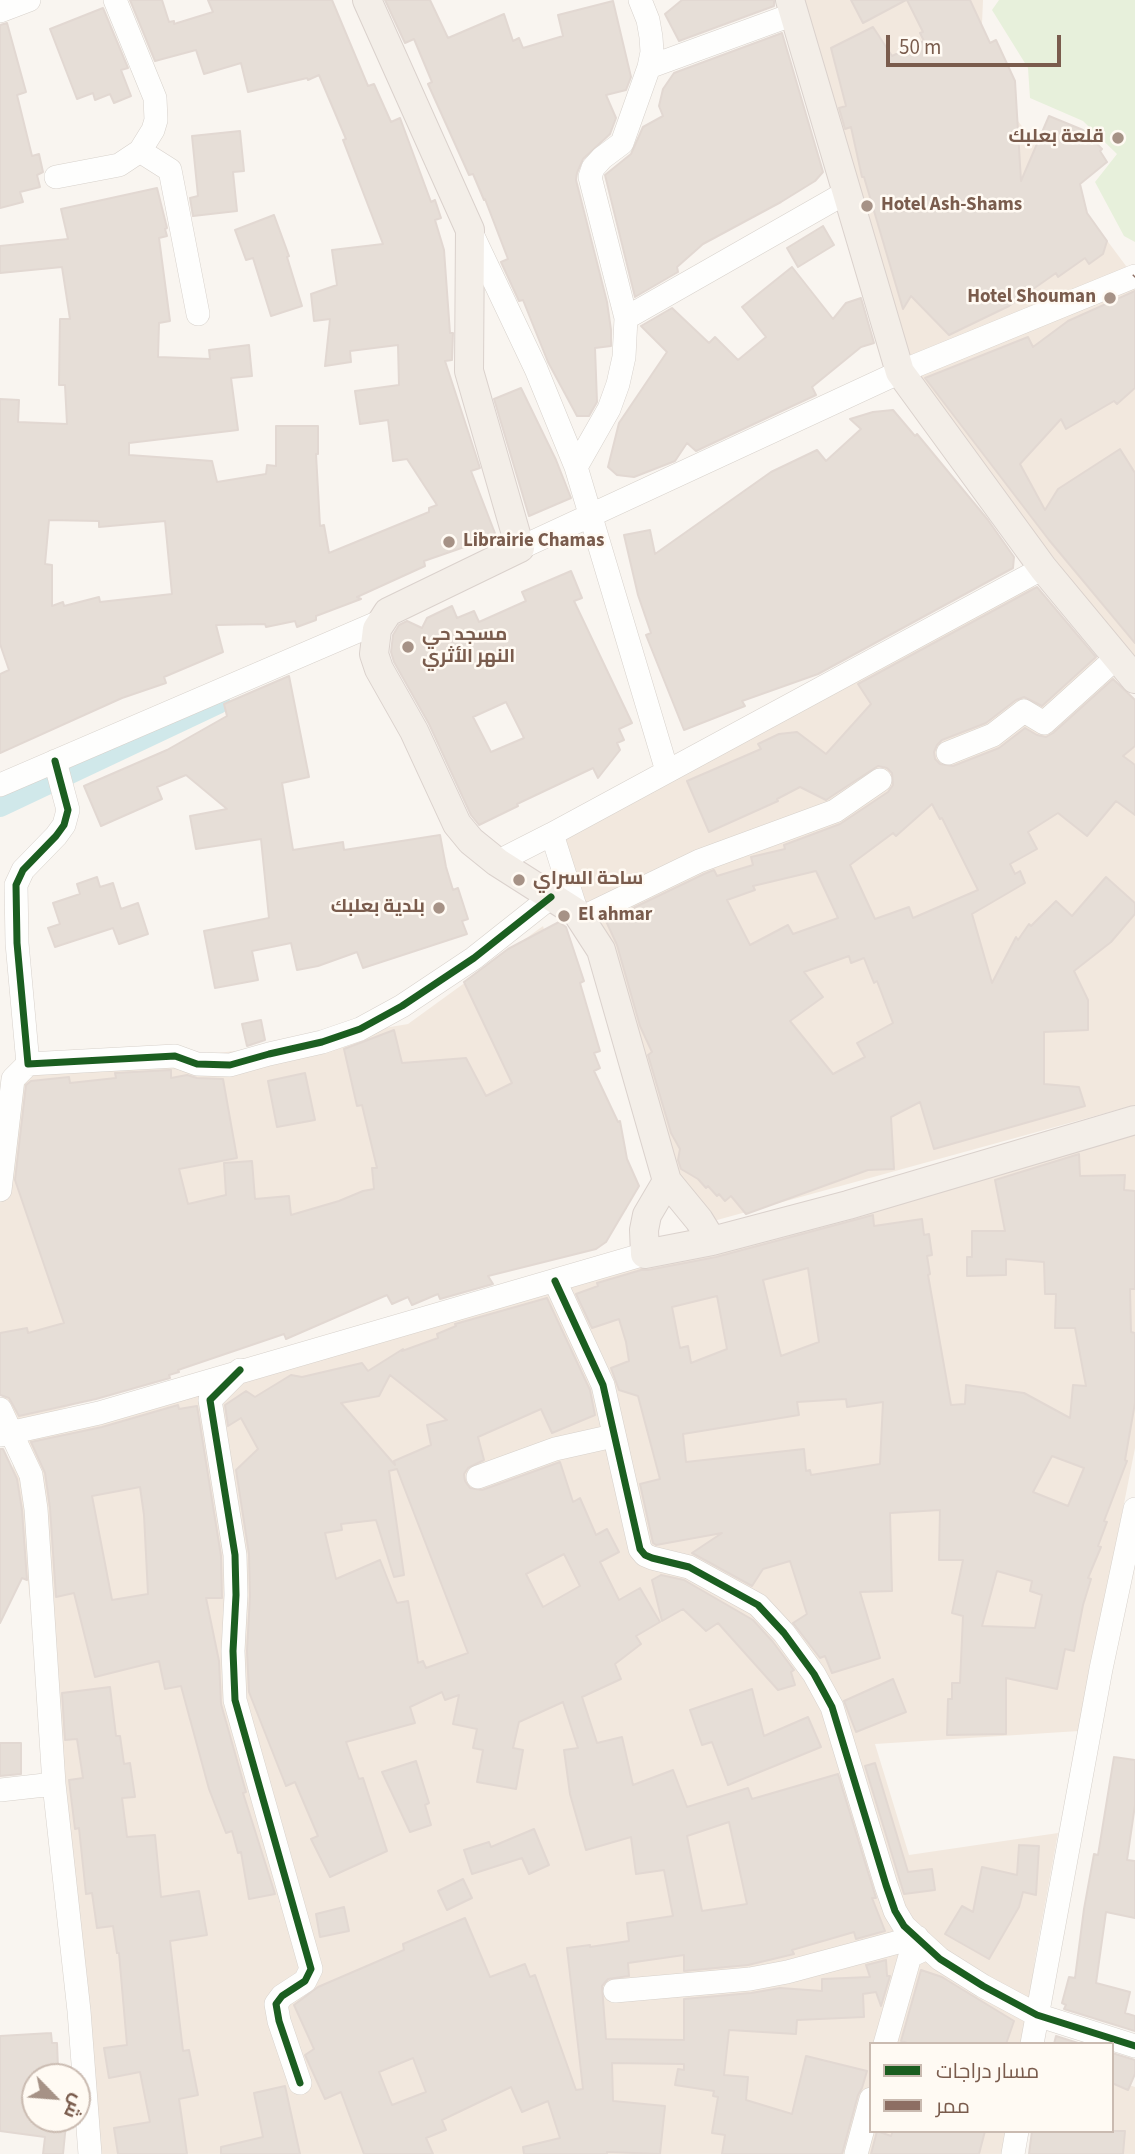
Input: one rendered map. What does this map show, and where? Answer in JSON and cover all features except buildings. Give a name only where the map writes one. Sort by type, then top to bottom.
[{"type":"main road","points":[[367,0],[470,230],[469,371],[520,548],[388,612],[379,622],[374,654],[379,669],[414,731],[457,824],[471,841],[497,862],[579,915],[601,950],[667,1181],[699,1220],[712,1241]]},
{"type":"main road","points":[[792,7],[900,372],[1043,568],[1135,679]]},
{"type":"main road","points":[[667,1181],[647,1215],[644,1230],[645,1254],[712,1241],[848,1205],[1135,1120]]},
{"type":"street","points":[[0,11],[29,0]]},
{"type":"street","points":[[56,177],[118,165],[140,151],[153,130],[156,120],[155,98],[115,0]]},
{"type":"street","points":[[576,467],[609,409],[624,357],[626,317],[590,177],[593,168],[602,158],[622,143],[649,67],[651,37],[640,0]]},
{"type":"street","points":[[649,67],[792,7]]},
{"type":"street","points":[[140,151],[170,170],[198,314]]},
{"type":"street","points":[[626,317],[847,192]]},
{"type":"street","points":[[470,230],[536,369],[576,467],[667,771]]},
{"type":"street","points":[[520,548],[900,372],[1135,276]]},
{"type":"street","points":[[497,862],[1043,568]]},
{"type":"street","points":[[0,785],[57,768],[379,622]]},
{"type":"street","points":[[948,753],[993,735],[1024,710],[1044,723],[1117,657]]},
{"type":"street","points":[[28,1064],[17,943],[16,885],[23,870],[64,825],[68,810],[57,768]]},
{"type":"street","points":[[552,834],[579,915],[699,861],[835,811],[880,780]]},
{"type":"street","points":[[0,1068],[175,1056],[197,1064],[230,1065],[322,1042],[360,1029],[402,1006],[474,958],[551,897]]},
{"type":"street","points":[[0,1190],[13,1079],[28,1064]]},
{"type":"street","points":[[6,1433],[99,1413],[645,1254]]},
{"type":"street","points":[[555,1281],[603,1385],[640,1549],[645,1555],[689,1566],[758,1605],[784,1633],[814,1674],[832,1707],[895,1910],[904,1926],[962,1974],[1037,2015],[1135,2046]]},
{"type":"street","points":[[240,1370],[210,1400],[235,1555],[235,1700],[311,1969],[305,1981],[282,1996],[276,2004],[300,2083]]},
{"type":"street","points":[[0,1409],[6,1433],[31,1475],[36,1509],[54,1784],[79,2011],[90,2154]]},
{"type":"street","points":[[478,1477],[555,1449],[613,1436]]},
{"type":"street","points":[[1032,2042],[1099,1683],[1135,1509]]},
{"type":"street","points":[[0,1790],[54,1784]]},
{"type":"street","points":[[615,1991],[750,1979],[922,1942]]},
{"type":"street","points":[[886,2042],[910,1956],[922,1942]]},
{"type":"street","points":[[856,2154],[869,2106]]},
{"type":"street","points":[[1013,2154],[1017,2133]]},
{"type":"shaded area","points":[[802,0],[983,0],[980,70],[1135,278],[1135,661],[913,379]]},
{"type":"shaded area","points":[[1033,585],[1135,702],[1135,1105],[688,1228],[564,840]]},
{"type":"shaded area","points":[[543,926],[627,1209],[19,1424],[0,1392],[0,1198],[27,1069],[79,1069],[278,1046],[408,1024]]},
{"type":"shaded area","points":[[1135,1127],[1135,1448],[1079,1731],[875,1744],[909,1855],[1058,1833],[1035,1959],[1025,2042],[869,2042],[869,2133],[1015,2133],[1013,2154],[100,2154],[9,1436]]},
{"type":"shaded area","points":[[1114,2080],[1135,2087],[1135,2154],[1056,2154],[1107,2133],[1114,2133]]},
{"type":"green space","name":"قلعة بعلبك","points":[[999,0],[1135,0],[1135,242],[1124,236],[1095,182],[1117,154],[1083,121],[1030,98],[1028,68],[992,10]]},
{"type":"waterway","points":[[0,805],[218,702]]},
{"type":"cycle path","points":[[55,761],[68,810],[64,825],[23,870],[16,885],[17,943],[28,1064],[175,1056],[197,1064],[230,1065],[322,1042],[360,1029],[402,1006],[474,958],[551,897]]},
{"type":"cycle path","points":[[555,1281],[603,1385],[640,1549],[652,1558],[689,1567],[758,1605],[784,1633],[814,1674],[832,1707],[886,1885],[895,1911],[904,1926],[940,1959],[1037,2015],[1135,2046]]},
{"type":"cycle path","points":[[240,1370],[210,1400],[235,1555],[235,1700],[311,1969],[305,1981],[282,1996],[276,2004],[300,2083]]},
{"type":"place","name":"قلعة بعلبك","points":[[1118,138]]},
{"type":"place","name":"Hotel Ash-Shams","points":[[867,206]]},
{"type":"place","name":"Hotel Shouman","points":[[1110,298]]},
{"type":"place","name":"Librairie Chamas","points":[[449,542]]},
{"type":"place","name":"مسجد حي النهر الأثري","points":[[408,647]]},
{"type":"place","name":"ساحة السراي","points":[[519,880]]},
{"type":"place","name":"بلدية بعلبك","points":[[439,908]]},
{"type":"place","name":"El ahmar","points":[[564,916]]}]
